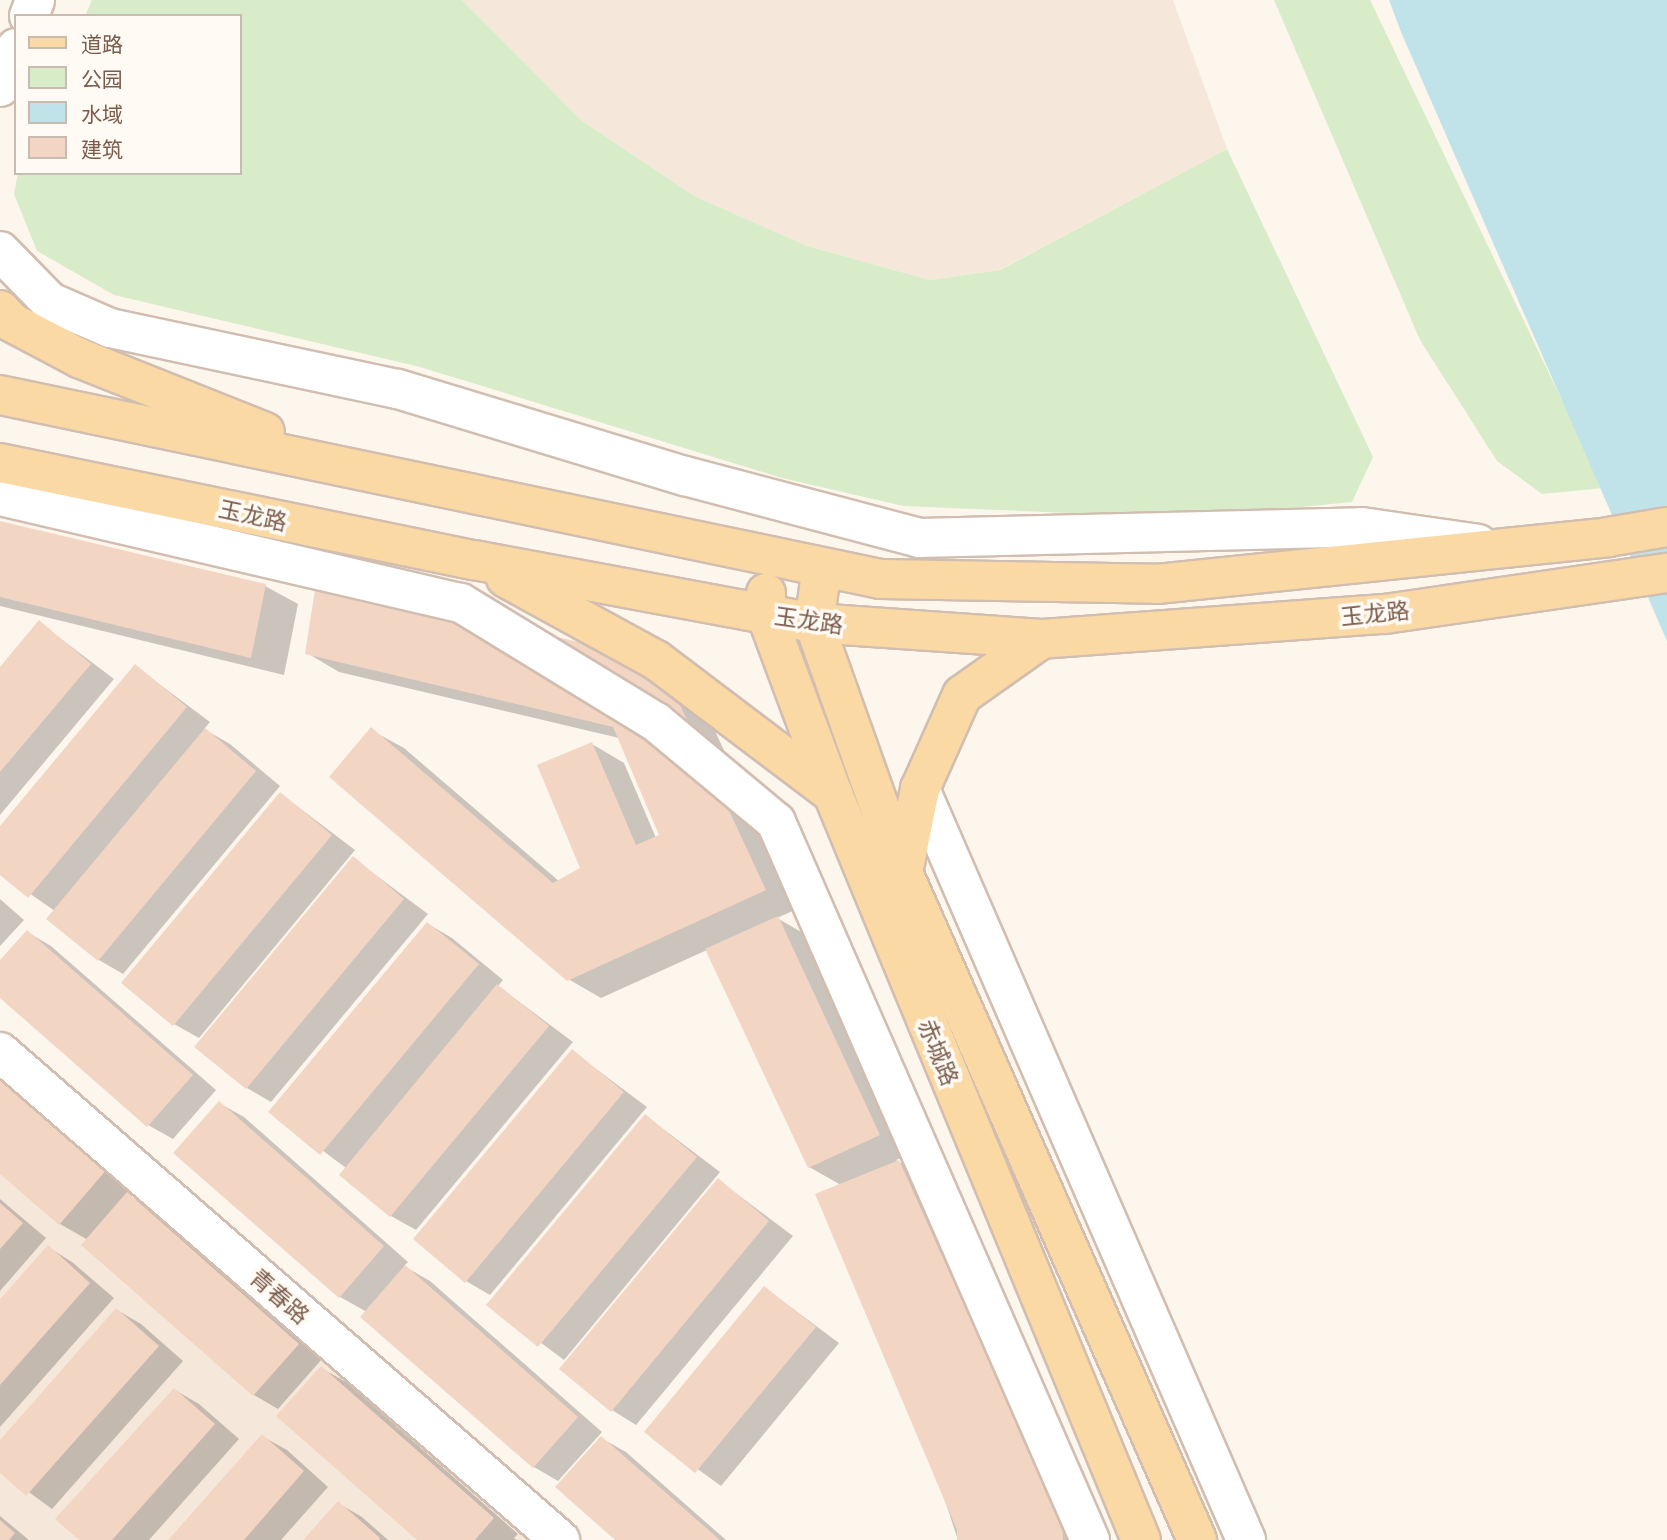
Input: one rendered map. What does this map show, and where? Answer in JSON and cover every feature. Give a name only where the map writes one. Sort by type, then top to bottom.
[{"type":"main road","points":[[0,310],[10,322],[79,358],[364,472]]},
{"type":"main road","points":[[0,395],[881,579],[1157,584],[1608,537],[1667,527]]},
{"type":"main road","name":"玉龙路","points":[[0,463],[474,560],[814,624],[1041,639],[1385,614],[1667,573]]},
{"type":"main road","name":"赤城路","points":[[766,557],[766,614],[833,794],[1141,1540]]},
{"type":"main road","points":[[474,560],[656,660],[833,794]]},
{"type":"main road","name":"赤城路","points":[[822,567],[814,624],[903,873],[1189,1536]]},
{"type":"main road","points":[[903,873],[920,789],[962,695],[1041,639]]},
{"type":"lane","points":[[0,87],[14,53]]},
{"type":"lane","points":[[0,251],[50,302],[110,328],[398,389],[685,476],[919,538],[1362,527],[1500,548]]},
{"type":"lane","points":[[0,496],[461,603],[656,722],[776,822],[1090,1540]]},
{"type":"lane","points":[[920,789],[1246,1540]]},
{"type":"lane","name":"青春路","points":[[0,1052],[560,1540]]},
{"type":"lane","points":[[1189,1536],[1225,1492]]},
{"type":"shaded area","points":[[462,0],[1173,0],[1227,149],[999,270],[930,280],[807,246],[694,196],[581,120]]},
{"type":"shaded area","points":[[0,1064],[545,1540],[0,1540]]},
{"type":"green space","points":[[92,0],[462,0],[581,120],[694,196],[807,246],[930,280],[1000,270],[1227,149],[1373,457],[1352,502],[1187,518],[903,506],[782,478],[420,367],[114,295],[37,251],[14,194],[18,175],[242,175],[242,14],[86,14]]},
{"type":"green space","points":[[1274,0],[1370,0],[1604,488],[1542,494],[1497,461],[1420,340]]},
{"type":"water","points":[[1389,0],[1667,0],[1667,641],[1401,32]]},
{"type":"building","points":[[0,521],[266,584],[251,658],[0,597]]},
{"type":"building","points":[[316,583],[659,660],[766,890],[567,981],[329,777],[371,727],[553,883],[580,868],[537,765],[592,742],[636,845],[659,835],[613,727],[305,654]]},
{"type":"building","points":[[39,620],[91,664],[0,772],[0,667]]},
{"type":"building","points":[[135,664],[187,707],[28,898],[0,875],[0,826]]},
{"type":"building","points":[[205,728],[256,771],[98,961],[46,919]]},
{"type":"building","points":[[280,792],[332,835],[173,1026],[121,983]]},
{"type":"building","points":[[353,856],[404,899],[246,1089],[194,1047]]},
{"type":"building","points":[[778,916],[880,1135],[808,1168],[705,949]]},
{"type":"building","points":[[427,922],[479,964],[320,1155],[268,1112]]},
{"type":"building","points":[[27,930],[193,1075],[147,1127],[0,998],[0,960]]},
{"type":"building","points":[[497,984],[549,1026],[390,1217],[339,1175]]},
{"type":"building","points":[[572,1049],[624,1092],[465,1283],[413,1239]]},
{"type":"building","points":[[0,1074],[108,1168],[59,1225],[0,1174]]},
{"type":"building","points":[[219,1101],[384,1246],[339,1298],[173,1153]]},
{"type":"building","points":[[645,1114],[697,1157],[538,1347],[486,1305]]},
{"type":"building","points":[[899,1160],[1062,1523],[1063,1540],[957,1540],[957,1530],[815,1194]]},
{"type":"building","points":[[718,1178],[769,1221],[611,1412],[559,1369]]},
{"type":"building","points":[[127,1192],[299,1344],[253,1396],[81,1245]]},
{"type":"building","points":[[0,1203],[23,1223],[0,1249]]},
{"type":"building","points":[[48,1245],[90,1283],[0,1385],[0,1299]]},
{"type":"building","points":[[405,1265],[578,1417],[533,1468],[360,1317]]},
{"type":"building","points":[[764,1286],[816,1327],[695,1473],[644,1432]]},
{"type":"building","points":[[116,1308],[159,1346],[26,1496],[0,1473],[0,1440]]},
{"type":"building","points":[[321,1366],[494,1518],[475,1540],[417,1540],[276,1416]]},
{"type":"building","points":[[174,1388],[215,1424],[112,1540],[79,1540],[55,1519]]},
{"type":"building","points":[[262,1434],[304,1471],[244,1540],[168,1540]]},
{"type":"building","points":[[601,1436],[720,1540],[615,1540],[555,1487]]},
{"type":"building","points":[[338,1501],[380,1538],[379,1540],[303,1540]]},
{"type":"building","points":[[0,1520],[15,1533],[9,1540],[0,1540]]}]
